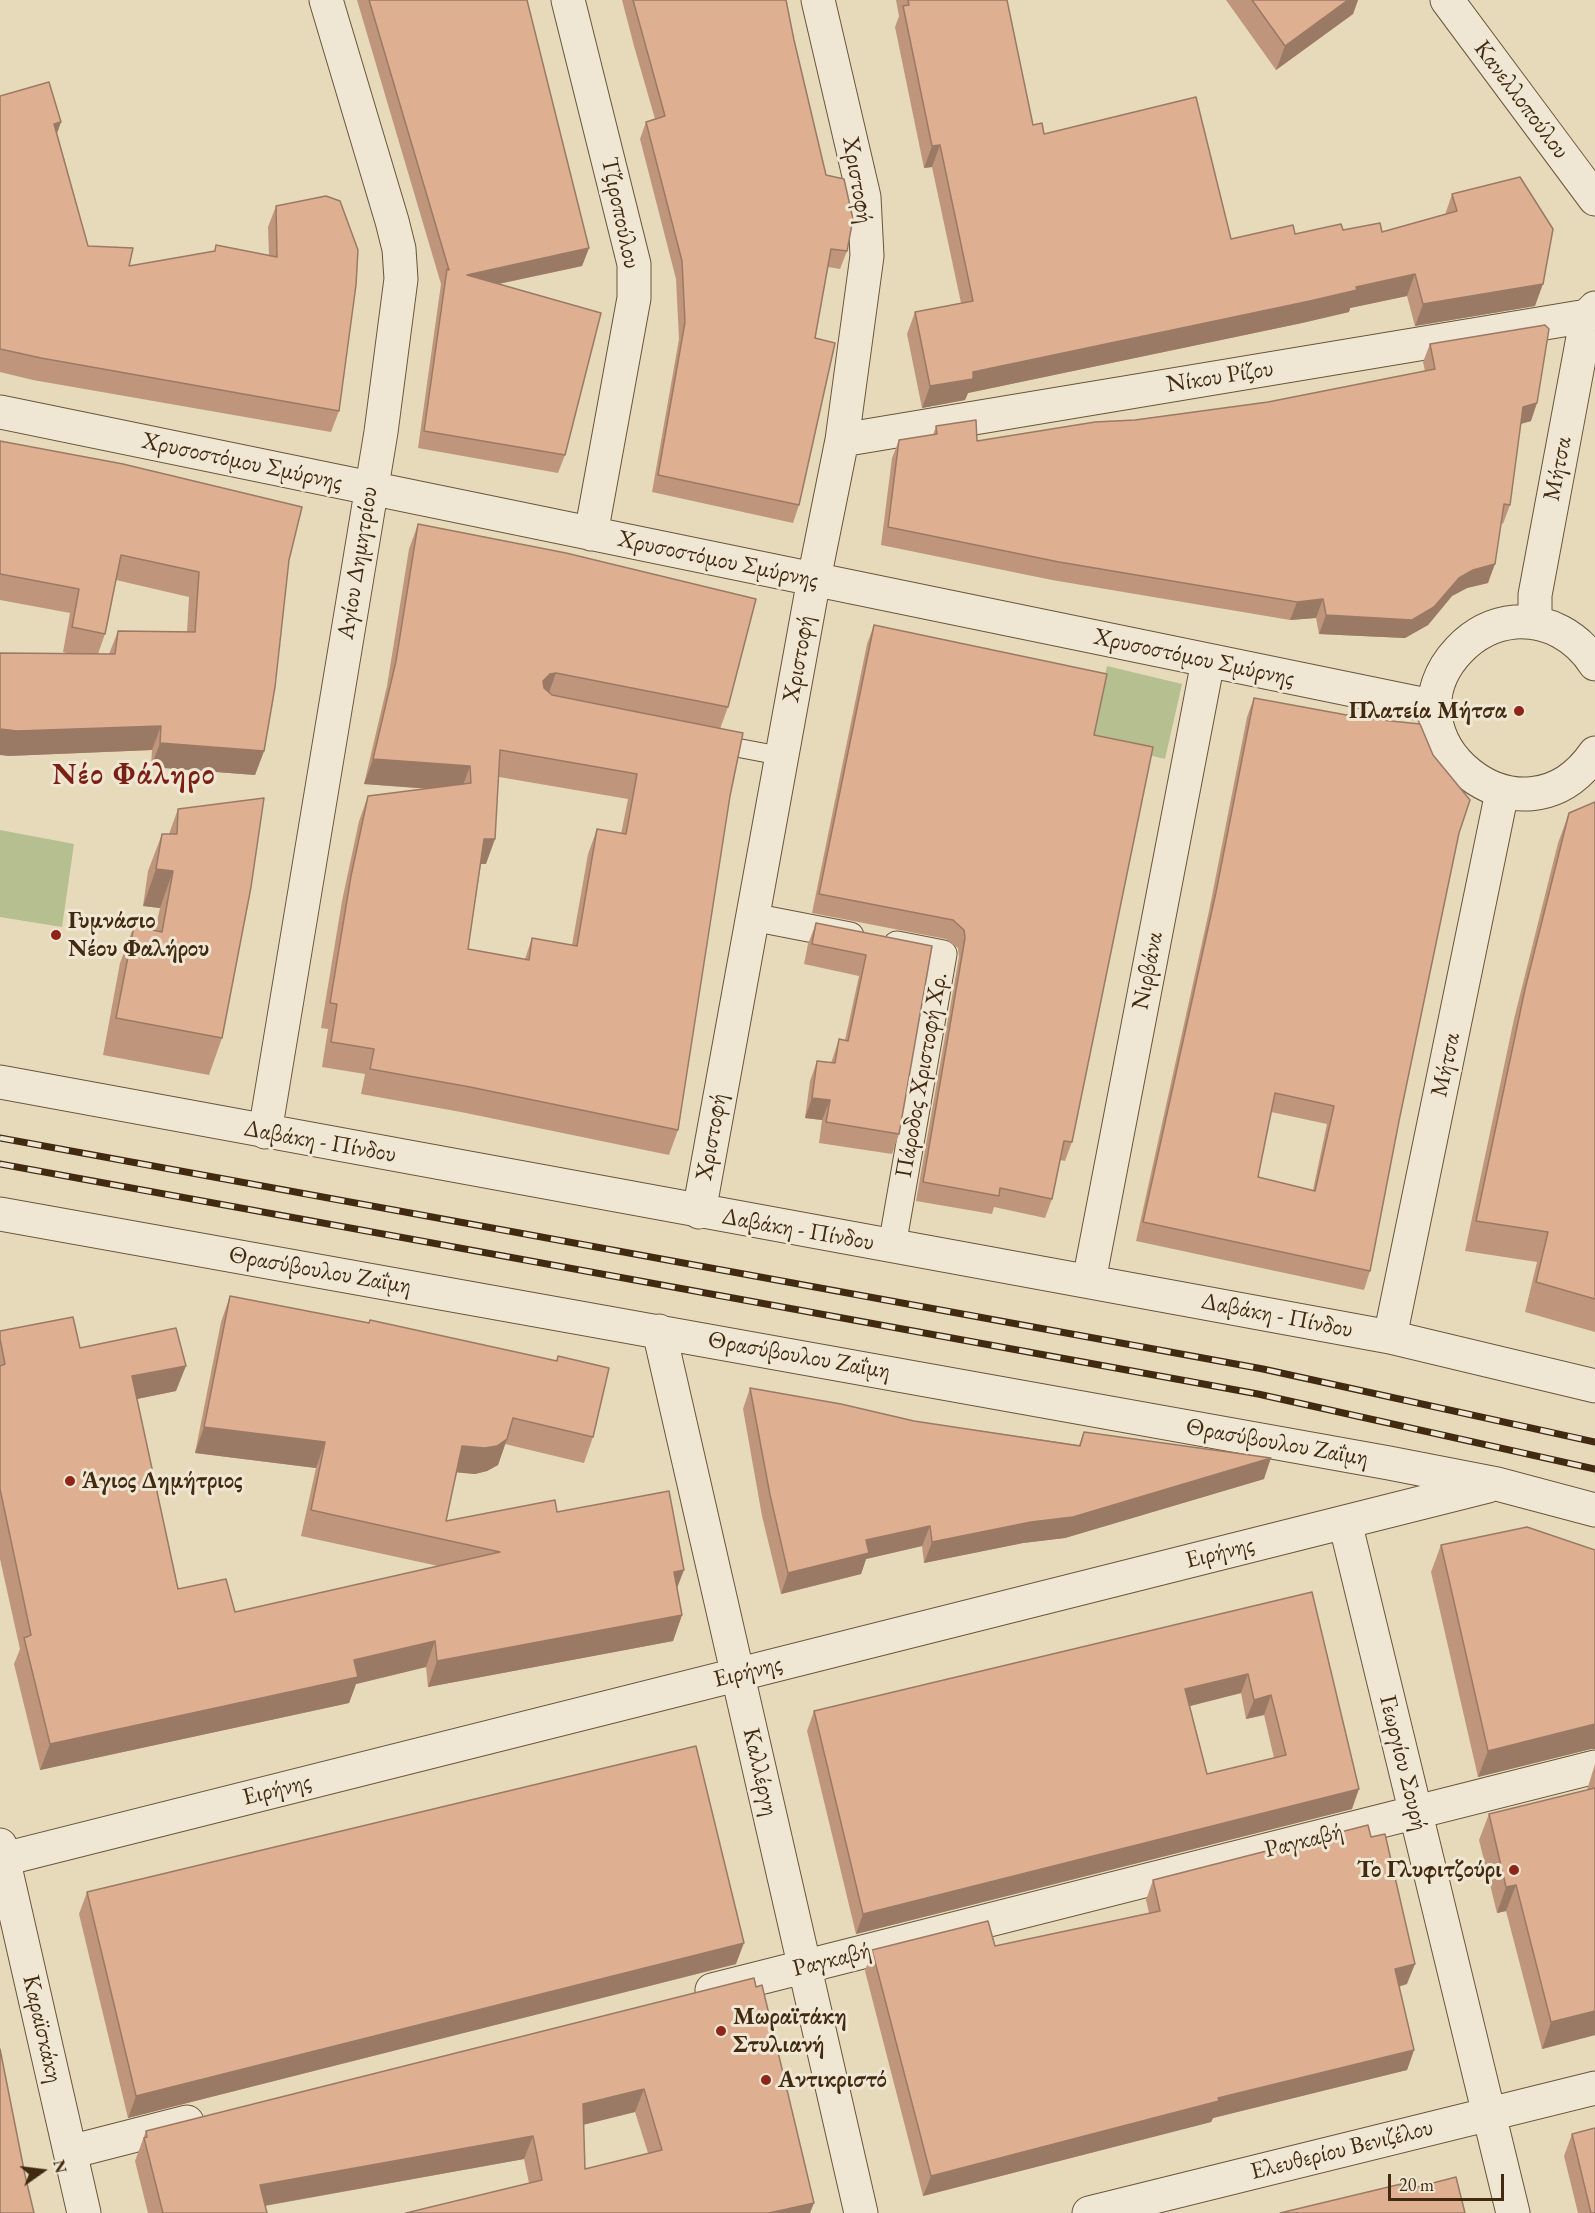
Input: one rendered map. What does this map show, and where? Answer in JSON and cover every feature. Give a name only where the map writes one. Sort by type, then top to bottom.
[{"type":"street","name":"Αγίου Δημητρίου","points":[[265,1132],[381,432],[401,279],[399,249],[326,0]]},
{"type":"street","name":"Τζιροπούλου","points":[[568,0],[634,264],[634,298],[591,534]]},
{"type":"street","name":"Χριστοφή","points":[[699,1212],[781,756],[842,440],[867,256],[864,197],[818,0]]},
{"type":"street","name":"Κανελλοπούλου","points":[[1447,0],[1595,199]]},
{"type":"street","name":"Νίκου Ρίζου","points":[[842,440],[1591,312]]},
{"type":"street","name":"Μήτσα","points":[[1535,623],[1535,595],[1591,312]]},
{"type":"street","name":"Χρυσοστόμου Σμύρνης","points":[[0,412],[1436,707]]},
{"type":"street","points":[[1595,664],[1573,639],[1555,628],[1535,623],[1501,624],[1470,639],[1454,655],[1442,674],[1436,707],[1440,734],[1452,758],[1478,782],[1502,792],[1526,794],[1549,790],[1579,772],[1595,753]]},
{"type":"street","name":"Νιρβάνα","points":[[1089,1281],[1208,661]]},
{"type":"street","name":"Μήτσα","points":[[1390,1337],[1502,792]]},
{"type":"street","name":"Πάροδος Χριστοφή Χρ.","points":[[752,917],[943,954],[892,1246]]},
{"type":"street","name":"Δαβάκη - Πίνδου","points":[[0,1082],[1390,1337],[1595,1386]]},
{"type":"street","name":"Θρασύβουλου Ζαΐμη","points":[[0,1214],[659,1331],[1497,1484],[1595,1510]]},
{"type":"street","name":"Καλλέργη","points":[[659,1331],[861,2213]]},
{"type":"street","name":"Ειρήνης","points":[[1,1855],[1497,1484]]},
{"type":"street","name":"Γεωργίου Σουρή","points":[[1345,1522],[1513,2213]]},
{"type":"street","name":"Ραγκαβή","points":[[679,1998],[1595,1767]]},
{"type":"street","name":"Καραϊσκάκη","points":[[1,1855],[84,2213]]},
{"type":"street","name":"Ελευθερίου Βενιζέλου","points":[[1089,2213],[1125,2209],[1595,2088]]},
{"type":"street","points":[[70,2152],[219,2114]]},
{"type":"lane","points":[[703,741],[781,756]]},
{"type":"green space","points":[[1107,666],[1182,684],[1165,759],[1090,741]]},
{"type":"green space","points":[[0,830],[74,844],[62,927],[0,917]]},
{"type":"building","points":[[369,0],[527,0],[589,248],[467,275],[601,313],[565,455],[424,431],[447,269],[449,270]]},
{"type":"building","points":[[633,0],[786,0],[826,175],[844,179],[853,219],[847,251],[831,249],[815,338],[835,343],[799,505],[658,475],[685,322],[682,261],[646,122],[665,116]]},
{"type":"building","points":[[908,0],[1007,0],[1033,125],[1042,123],[1044,134],[1196,97],[1231,239],[1293,225],[1295,234],[1341,224],[1343,230],[1380,223],[1382,232],[1457,211],[1452,194],[1520,177],[1553,229],[1543,284],[1423,304],[1415,274],[1356,287],[1357,290],[1310,301],[973,372],[973,379],[930,386],[915,312],[973,301],[940,145],[932,146],[903,6],[909,5]]},
{"type":"building","points":[[1252,0],[1348,0],[1285,46]]},
{"type":"building","points":[[49,82],[61,122],[54,124],[88,246],[133,248],[129,266],[215,251],[216,245],[277,257],[276,206],[326,196],[340,201],[358,250],[356,285],[339,411],[0,349],[0,96]]},
{"type":"building","points":[[1545,325],[1549,329],[1537,403],[1523,407],[1510,505],[1504,504],[1495,564],[1473,570],[1459,578],[1434,607],[1412,620],[1326,615],[1323,599],[1297,602],[1059,562],[888,527],[899,440],[937,434],[936,426],[976,420],[977,441],[1095,422],[1135,420],[1268,402],[1435,369],[1430,344]]},
{"type":"building","points":[[0,441],[123,464],[302,507],[289,560],[275,687],[264,751],[160,743],[161,726],[17,731],[0,729],[0,653],[115,654],[118,631],[195,632],[199,572],[121,555],[105,634],[72,627],[79,589],[0,574]]},
{"type":"building","points":[[418,524],[566,553],[756,599],[728,707],[556,673],[550,674],[543,681],[544,688],[552,695],[743,733],[730,796],[678,1130],[370,1069],[374,1049],[331,1042],[337,1004],[330,1003],[351,876],[368,796],[471,783],[470,766],[373,759],[396,661]],"holes":[[[500,750],[637,774],[626,834],[597,829],[577,946],[532,938],[529,960],[468,949],[484,839],[495,839]]]},
{"type":"building","points":[[874,625],[1107,674],[1094,735],[1153,747],[1072,1142],[1064,1141],[1052,1199],[1000,1188],[999,1196],[923,1182],[965,938],[964,930],[953,920],[819,894]]},
{"type":"building","points":[[1254,698],[1363,718],[1420,724],[1433,755],[1470,800],[1459,833],[1370,1271],[1143,1222],[1216,892]],"holes":[[[1275,1093],[1334,1106],[1315,1191],[1258,1177]]]},
{"type":"building","points":[[264,798],[251,887],[222,1038],[116,1018],[134,926],[162,932],[173,871],[156,869],[162,834],[177,834],[178,809]]},
{"type":"building","points":[[1595,802],[1595,1299],[1536,1282],[1548,1232],[1476,1221],[1525,989],[1569,813]]},
{"type":"building","points":[[816,923],[932,946],[899,1134],[826,1122],[830,1100],[812,1098],[817,1061],[835,1063],[839,1039],[848,1041],[866,955],[812,944]]},
{"type":"building","points":[[230,1296],[369,1323],[370,1320],[557,1361],[558,1356],[609,1368],[593,1437],[513,1418],[507,1439],[497,1446],[485,1448],[462,1446],[446,1521],[555,1500],[557,1512],[669,1491],[684,1570],[674,1572],[682,1615],[437,1661],[435,1641],[354,1660],[358,1677],[50,1744],[24,1638],[31,1635],[0,1489],[0,1366],[5,1364],[0,1331],[73,1317],[80,1348],[176,1328],[186,1366],[132,1376],[178,1589],[226,1579],[235,1612],[500,1552],[311,1510],[325,1442],[204,1427]]},
{"type":"building","points":[[750,1388],[841,1404],[914,1421],[1080,1446],[1084,1432],[1271,1458],[1073,1517],[1031,1522],[932,1542],[930,1526],[866,1540],[869,1553],[788,1573],[770,1495]]},
{"type":"building","points":[[1527,1527],[1595,1550],[1595,1724],[1488,1751],[1441,1545]]},
{"type":"building","points":[[1312,1592],[1359,1789],[863,1914],[814,1711]],"holes":[[[1248,1674],[1254,1700],[1271,1695],[1286,1755],[1207,1774],[1185,1689]]]},
{"type":"building","points":[[696,1746],[744,1943],[136,2096],[87,1892]]},
{"type":"building","points":[[1595,1788],[1595,2011],[1551,2022],[1516,1885],[1506,1887],[1489,1814]]},
{"type":"building","points":[[1368,1825],[1371,1837],[1385,1834],[1415,1964],[1395,1969],[1414,2050],[1218,2098],[1219,2101],[931,2176],[872,1950],[988,1921],[995,1946],[1160,1911],[1153,1880]]},
{"type":"building","points":[[754,1978],[756,1987],[762,1985],[814,2203],[769,2213],[406,2213],[542,2180],[533,2136],[260,2185],[267,2213],[163,2213],[144,2138],[147,2137],[146,2131]],"holes":[[[644,2089],[662,2150],[585,2169],[583,2104]]]},
{"type":"building","points":[[0,2049],[25,2175],[34,2213],[0,2213]]},
{"type":"building","points":[[1595,2128],[1595,2213],[1591,2213],[1572,2134]]},
{"type":"building","points":[[1456,2177],[1465,2213],[1280,2213],[1401,2184],[1402,2191]]},
{"type":"railway","points":[[0,1138],[1263,1369],[1595,1442]]},
{"type":"railway","points":[[0,1164],[1258,1394],[1595,1469]]},
{"type":"place","name":"Πλατεία Μήτσα","points":[[1519,711]]},
{"type":"place","name":"Γυμνάσιο Νέου Φαλήρου","points":[[56,935]]},
{"type":"place","name":"Άγιος Δημήτριος","points":[[70,1481]]},
{"type":"place","name":"Το Γλυφιτζούρι","points":[[1514,1870]]},
{"type":"place","name":"Μωραϊτάκη Στυλιανή","points":[[721,2031]]},
{"type":"place","name":"Αντικριστό","points":[[766,2080]]},
{"type":"district","name":"Νέο Φάληρο","points":[[134,776]]}]
